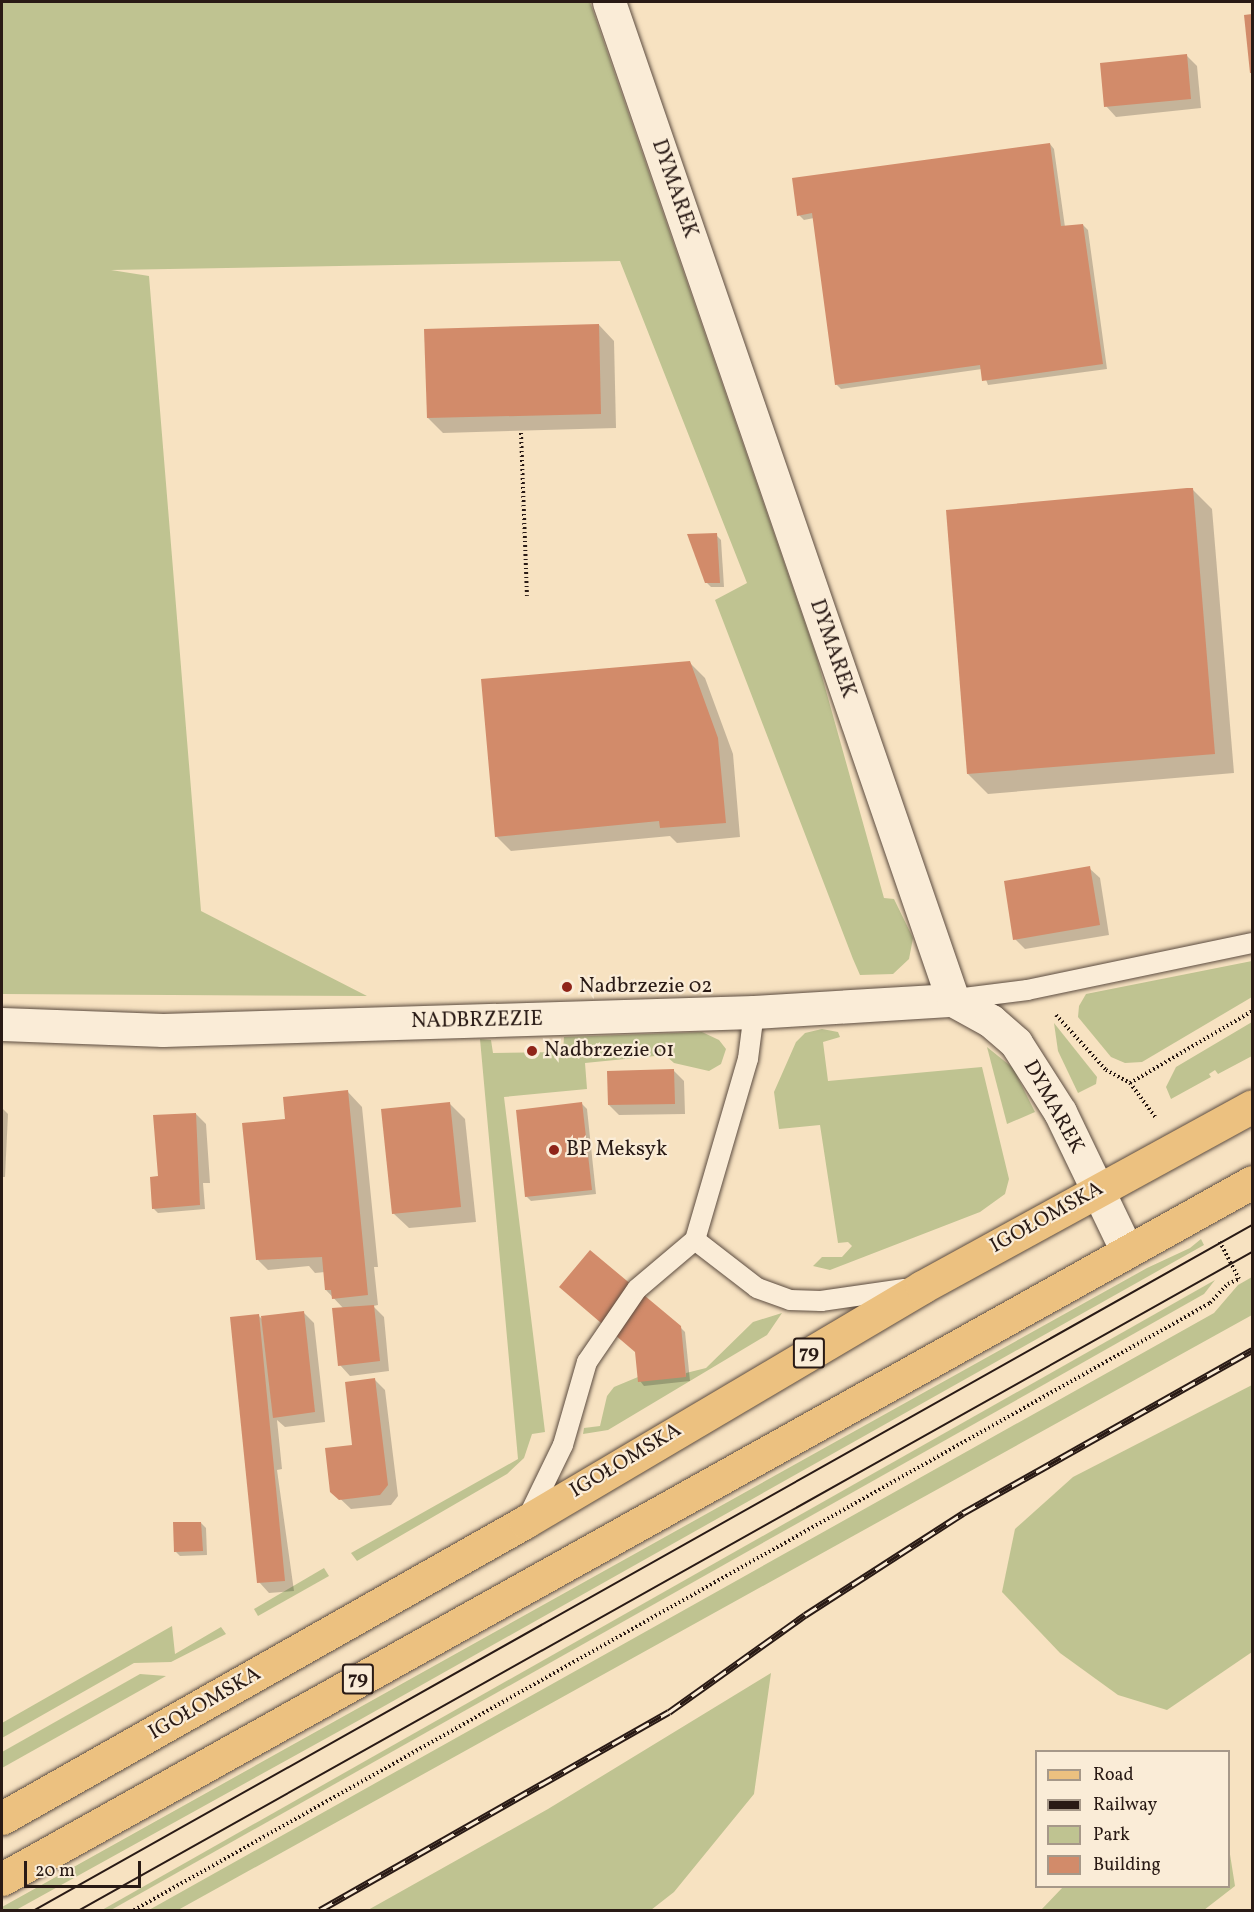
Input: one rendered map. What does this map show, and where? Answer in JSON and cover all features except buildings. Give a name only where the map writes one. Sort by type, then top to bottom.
[{"type":"main road","name":"IGOŁOMSKA","points":[[2,1818],[525,1522],[922,1287],[1252,1107]]},
{"type":"main road","name":"79","points":[[2,1879],[1252,1182]]},
{"type":"street","name":"DYMAREK","points":[[609,2],[953,1000],[991,1021],[1016,1043],[1060,1112],[1127,1251]]},
{"type":"street","name":"NADBRZEZIE","points":[[2,1024],[163,1030],[754,1012],[953,1000]]},
{"type":"lane","points":[[953,1000],[1027,990],[1252,943]]},
{"type":"lane","points":[[525,1522],[563,1445],[587,1362],[637,1289],[695,1240],[748,1059],[754,1012]]},
{"type":"lane","points":[[695,1240],[757,1288],[790,1300],[821,1301],[922,1287]]},
{"type":"path","points":[[521,433],[527,596]]},
{"type":"path","points":[[1130,1083],[1252,1011]]},
{"type":"path","points":[[1056,1015],[1106,1070],[1130,1083],[1154,1112]]},
{"type":"path","points":[[134,1911],[1210,1303],[1228,1284],[1239,1279],[1218,1237]]},
{"type":"green space","points":[[2,2],[590,2],[816,655],[884,898],[894,899],[913,938],[909,959],[893,974],[860,975],[715,600],[747,583],[620,261],[111,270],[149,276],[201,911],[367,996],[2,994]]},
{"type":"green space","points":[[1252,961],[1252,997],[1142,1062],[1125,1063],[1111,1057],[1078,1017],[1079,1006],[1086,994]]},
{"type":"green space","points":[[1252,1022],[1252,1056],[1218,1074],[1215,1070],[1209,1074],[1211,1077],[1171,1099],[1166,1087],[1176,1067]]},
{"type":"green space","points":[[1054,1023],[1097,1077],[1096,1084],[1078,1093],[1058,1051]]},
{"type":"green space","points":[[822,1029],[838,1032],[840,1037],[823,1042],[828,1081],[982,1067],[1009,1179],[1005,1194],[980,1212],[830,1270],[813,1266],[822,1257],[842,1257],[852,1246],[848,1242],[838,1243],[820,1125],[779,1129],[774,1092],[796,1042],[805,1033]]},
{"type":"green space","points":[[702,1032],[719,1040],[726,1049],[721,1064],[709,1071],[674,1063],[665,1055],[585,1063],[587,1089],[504,1097],[545,1432],[532,1434],[524,1458],[507,1474],[357,1561],[351,1553],[518,1459],[480,1039],[491,1040],[493,1053],[563,1052],[564,1037]]},
{"type":"green space","points":[[987,1047],[1013,1068],[1035,1112],[1007,1124]]},
{"type":"green space","points":[[1201,1239],[1204,1245],[363,1718],[16,1910],[2,1910],[2,1907],[1147,1268],[1190,1248]]},
{"type":"green space","points":[[1252,1277],[1252,1315],[178,1910],[149,1910],[1214,1313],[1238,1285]]},
{"type":"green space","points":[[1215,1280],[1204,1294],[111,1910],[102,1910]]},
{"type":"green space","points":[[782,1313],[767,1335],[608,1430],[583,1434],[584,1428],[600,1426],[607,1396],[614,1387],[638,1377],[686,1377],[686,1373],[706,1368],[753,1322]]},
{"type":"green space","points":[[1252,1385],[1252,1652],[1167,1710],[1118,1695],[1060,1653],[1002,1592],[1015,1529],[1073,1477]]},
{"type":"green space","points":[[324,1568],[329,1576],[258,1616],[254,1609]]},
{"type":"green space","points":[[172,1626],[175,1654],[221,1627],[226,1634],[171,1662],[134,1663],[2,1738],[2,1723]]},
{"type":"green space","points":[[771,1673],[754,1794],[674,1892],[651,1910],[368,1910],[548,1809]]},
{"type":"green space","points":[[140,1674],[166,1676],[2,1768],[2,1752]]},
{"type":"green space","points":[[1230,1854],[1235,1886],[1204,1910],[1041,1910],[1062,1888],[1230,1888]]},
{"type":"tram line","points":[[35,1910],[1252,1225]]},
{"type":"tram line","points":[[80,1910],[1252,1252]]},
{"type":"railway","points":[[320,1910],[669,1712],[805,1615],[963,1513],[1252,1350]]},
{"type":"place","name":"Nadbrzezie 02","points":[[567,987]]},
{"type":"place","name":"Nadbrzezie 01","points":[[532,1051]]},
{"type":"place","name":"BP Meksyk","points":[[554,1150]]}]
